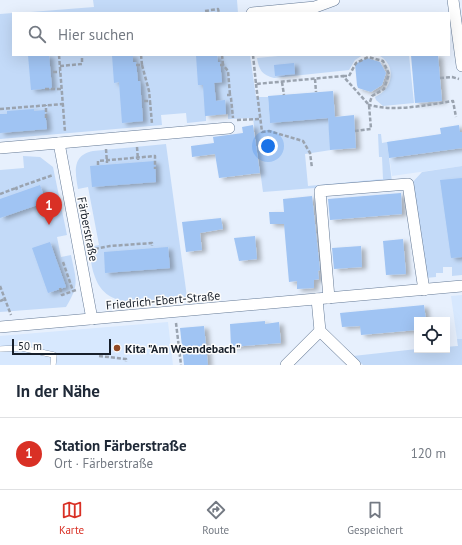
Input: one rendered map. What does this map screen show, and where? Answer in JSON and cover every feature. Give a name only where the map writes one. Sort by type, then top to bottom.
[{"type":"street","points":[[262,12],[315,7],[334,0]]},
{"type":"street","points":[[453,0],[462,66]]},
{"type":"street","points":[[0,148],[229,128]]},
{"type":"street","name":"Färberstraße","points":[[59,143],[92,319]]},
{"type":"street","points":[[329,298],[320,191],[408,184],[424,290]]},
{"type":"street","name":"Friedrich-Ebert-Straße","points":[[0,327],[462,286]]},
{"type":"street","points":[[317,299],[320,332],[355,365]]},
{"type":"street","points":[[286,365],[320,332]]},
{"type":"lane","points":[[0,349],[22,348],[54,355],[53,365]]},
{"type":"path","points":[[205,10],[218,9],[219,12]]},
{"type":"path","points":[[59,56],[65,135],[59,143]]},
{"type":"path","points":[[60,66],[82,64],[82,56]]},
{"type":"path","points":[[141,56],[149,91],[153,135]]},
{"type":"path","points":[[222,56],[222,65],[228,71],[228,95],[233,120],[261,119]]},
{"type":"path","points":[[253,56],[262,132],[268,131],[303,141],[310,153],[312,168]]},
{"type":"path","points":[[256,84],[350,76],[356,63],[368,57],[383,61],[389,74],[384,89],[372,96],[369,105],[371,129],[355,131]]},
{"type":"path","points":[[136,65],[142,65]]},
{"type":"path","points":[[53,72],[60,72]]},
{"type":"path","points":[[343,76],[369,105],[383,108],[454,101],[456,117]]},
{"type":"path","points":[[440,78],[452,77],[462,79]]},
{"type":"path","points":[[315,79],[316,92]]},
{"type":"path","points":[[282,82],[284,95]]},
{"type":"path","points":[[45,89],[62,89]]},
{"type":"path","points":[[144,101],[150,101]]},
{"type":"path","points":[[0,109],[9,110],[63,104]]},
{"type":"path","points":[[46,105],[46,118]]},
{"type":"path","points":[[98,165],[98,161],[155,156],[155,170]]},
{"type":"path","points":[[0,194],[64,171]]},
{"type":"path","points":[[79,252],[152,243],[152,246]]},
{"type":"path","points":[[63,262],[73,291]]},
{"type":"path","points":[[0,286],[14,326]]},
{"type":"path","points":[[60,288],[62,295],[86,287]]},
{"type":"path","points":[[0,301],[5,299]]},
{"type":"path","points":[[175,312],[182,358],[181,365]]},
{"type":"path","points":[[99,356],[126,359],[126,362]]},
{"type":"shaded area","points":[[93,0],[237,0],[238,12],[31,12],[94,7]]},
{"type":"shaded area","points":[[12,13],[12,56],[250,56],[256,97],[268,97],[270,122],[328,118],[331,150],[305,154],[308,186],[383,179],[382,157],[379,157],[378,134],[381,134],[382,143],[387,142],[392,182],[263,192],[253,118],[228,119],[228,114],[206,116],[206,121],[187,123],[186,113],[161,115],[162,125],[0,139],[0,14]]},
{"type":"shaded area","points":[[278,56],[361,56],[355,60],[349,70],[274,78],[264,74],[259,66],[257,58]]},
{"type":"shaded area","points":[[380,56],[409,56],[414,103],[383,106],[376,100],[375,97],[386,88],[391,76],[388,64]]},
{"type":"shaded area","points":[[462,132],[462,166],[392,176],[387,142]]},
{"type":"shaded area","points":[[166,144],[187,297],[148,302],[122,301],[111,297],[101,289],[95,277],[89,247],[99,245],[88,187],[78,189],[76,165],[81,156],[93,151]]},
{"type":"shaded area","points":[[23,156],[40,157],[53,167],[67,235],[57,237],[61,257],[71,255],[76,282],[73,293],[66,307],[0,312],[0,170],[24,168]]},
{"type":"shaded area","points":[[462,166],[462,275],[452,276],[452,267],[443,267],[443,273],[436,273],[436,277],[425,278],[411,184],[422,172]]},
{"type":"shaded area","points":[[462,295],[462,365],[363,365],[414,350],[414,353],[450,353],[450,347],[458,346],[451,296]]},
{"type":"shaded area","name":"Kita \"Am Weendebach\"","points":[[168,322],[173,365],[0,365],[0,336]]},
{"type":"shaded area","points":[[457,339],[462,339],[462,365],[363,365],[353,356],[414,349],[414,353],[450,353],[450,347],[458,346]]},
{"type":"building","points":[[28,56],[49,56],[52,88],[31,90]]},
{"type":"building","points":[[112,56],[133,56],[133,62],[136,62],[138,81],[140,81],[143,121],[122,123],[119,82],[114,83]]},
{"type":"building","points":[[196,56],[217,56],[218,62],[220,62],[222,82],[214,83],[216,101],[225,100],[226,114],[205,116],[203,85],[198,85]]},
{"type":"building","points":[[411,56],[438,56],[442,101],[415,103]]},
{"type":"building","points":[[367,58],[380,62],[386,73],[382,85],[371,92],[358,88],[357,85],[355,64]]},
{"type":"building","points":[[294,63],[295,74],[275,76],[274,65]]},
{"type":"building","points":[[333,91],[335,117],[354,115],[356,148],[330,150],[328,118],[270,123],[268,96]]},
{"type":"building","points":[[34,109],[34,111],[45,110],[47,129],[0,133],[0,114],[7,114],[7,111]]},
{"type":"building","points":[[253,125],[260,173],[219,178],[215,154],[192,157],[191,146],[214,143],[213,137],[243,133],[242,127]]},
{"type":"building","points":[[459,125],[460,132],[462,132],[462,148],[389,158],[387,142],[441,134],[440,128]]},
{"type":"building","points":[[155,161],[156,182],[92,187],[90,166]]},
{"type":"building","points":[[462,178],[462,257],[451,258],[440,180]]},
{"type":"building","points":[[40,185],[46,202],[0,218],[0,199]]},
{"type":"building","points":[[401,193],[402,214],[330,220],[328,199]]},
{"type":"building","points":[[312,196],[320,270],[318,271],[319,279],[314,280],[314,288],[297,289],[297,281],[289,282],[284,224],[270,224],[269,212],[284,212],[283,199]]},
{"type":"building","points":[[221,218],[223,229],[200,233],[202,250],[186,252],[182,222]]},
{"type":"building","points":[[255,236],[257,259],[239,261],[234,238]]},
{"type":"building","points":[[403,239],[406,274],[386,275],[383,241]]},
{"type":"building","points":[[50,242],[66,287],[48,293],[32,248]]},
{"type":"building","points":[[361,246],[362,267],[334,269],[332,248]]},
{"type":"building","points":[[168,247],[170,268],[105,273],[104,252]]},
{"type":"building","points":[[424,305],[426,317],[414,317],[414,330],[361,335],[360,326],[342,327],[340,313]]},
{"type":"building","points":[[265,321],[265,324],[279,322],[281,343],[231,347],[230,324]]},
{"type":"building","points":[[204,326],[208,365],[184,365],[180,328]]},
{"type":"place","name":"Station Färberstraße","points":[[49,225]]},
{"type":"place","name":"Kita \"Am Weendebach\"","points":[[117,348]]}]
